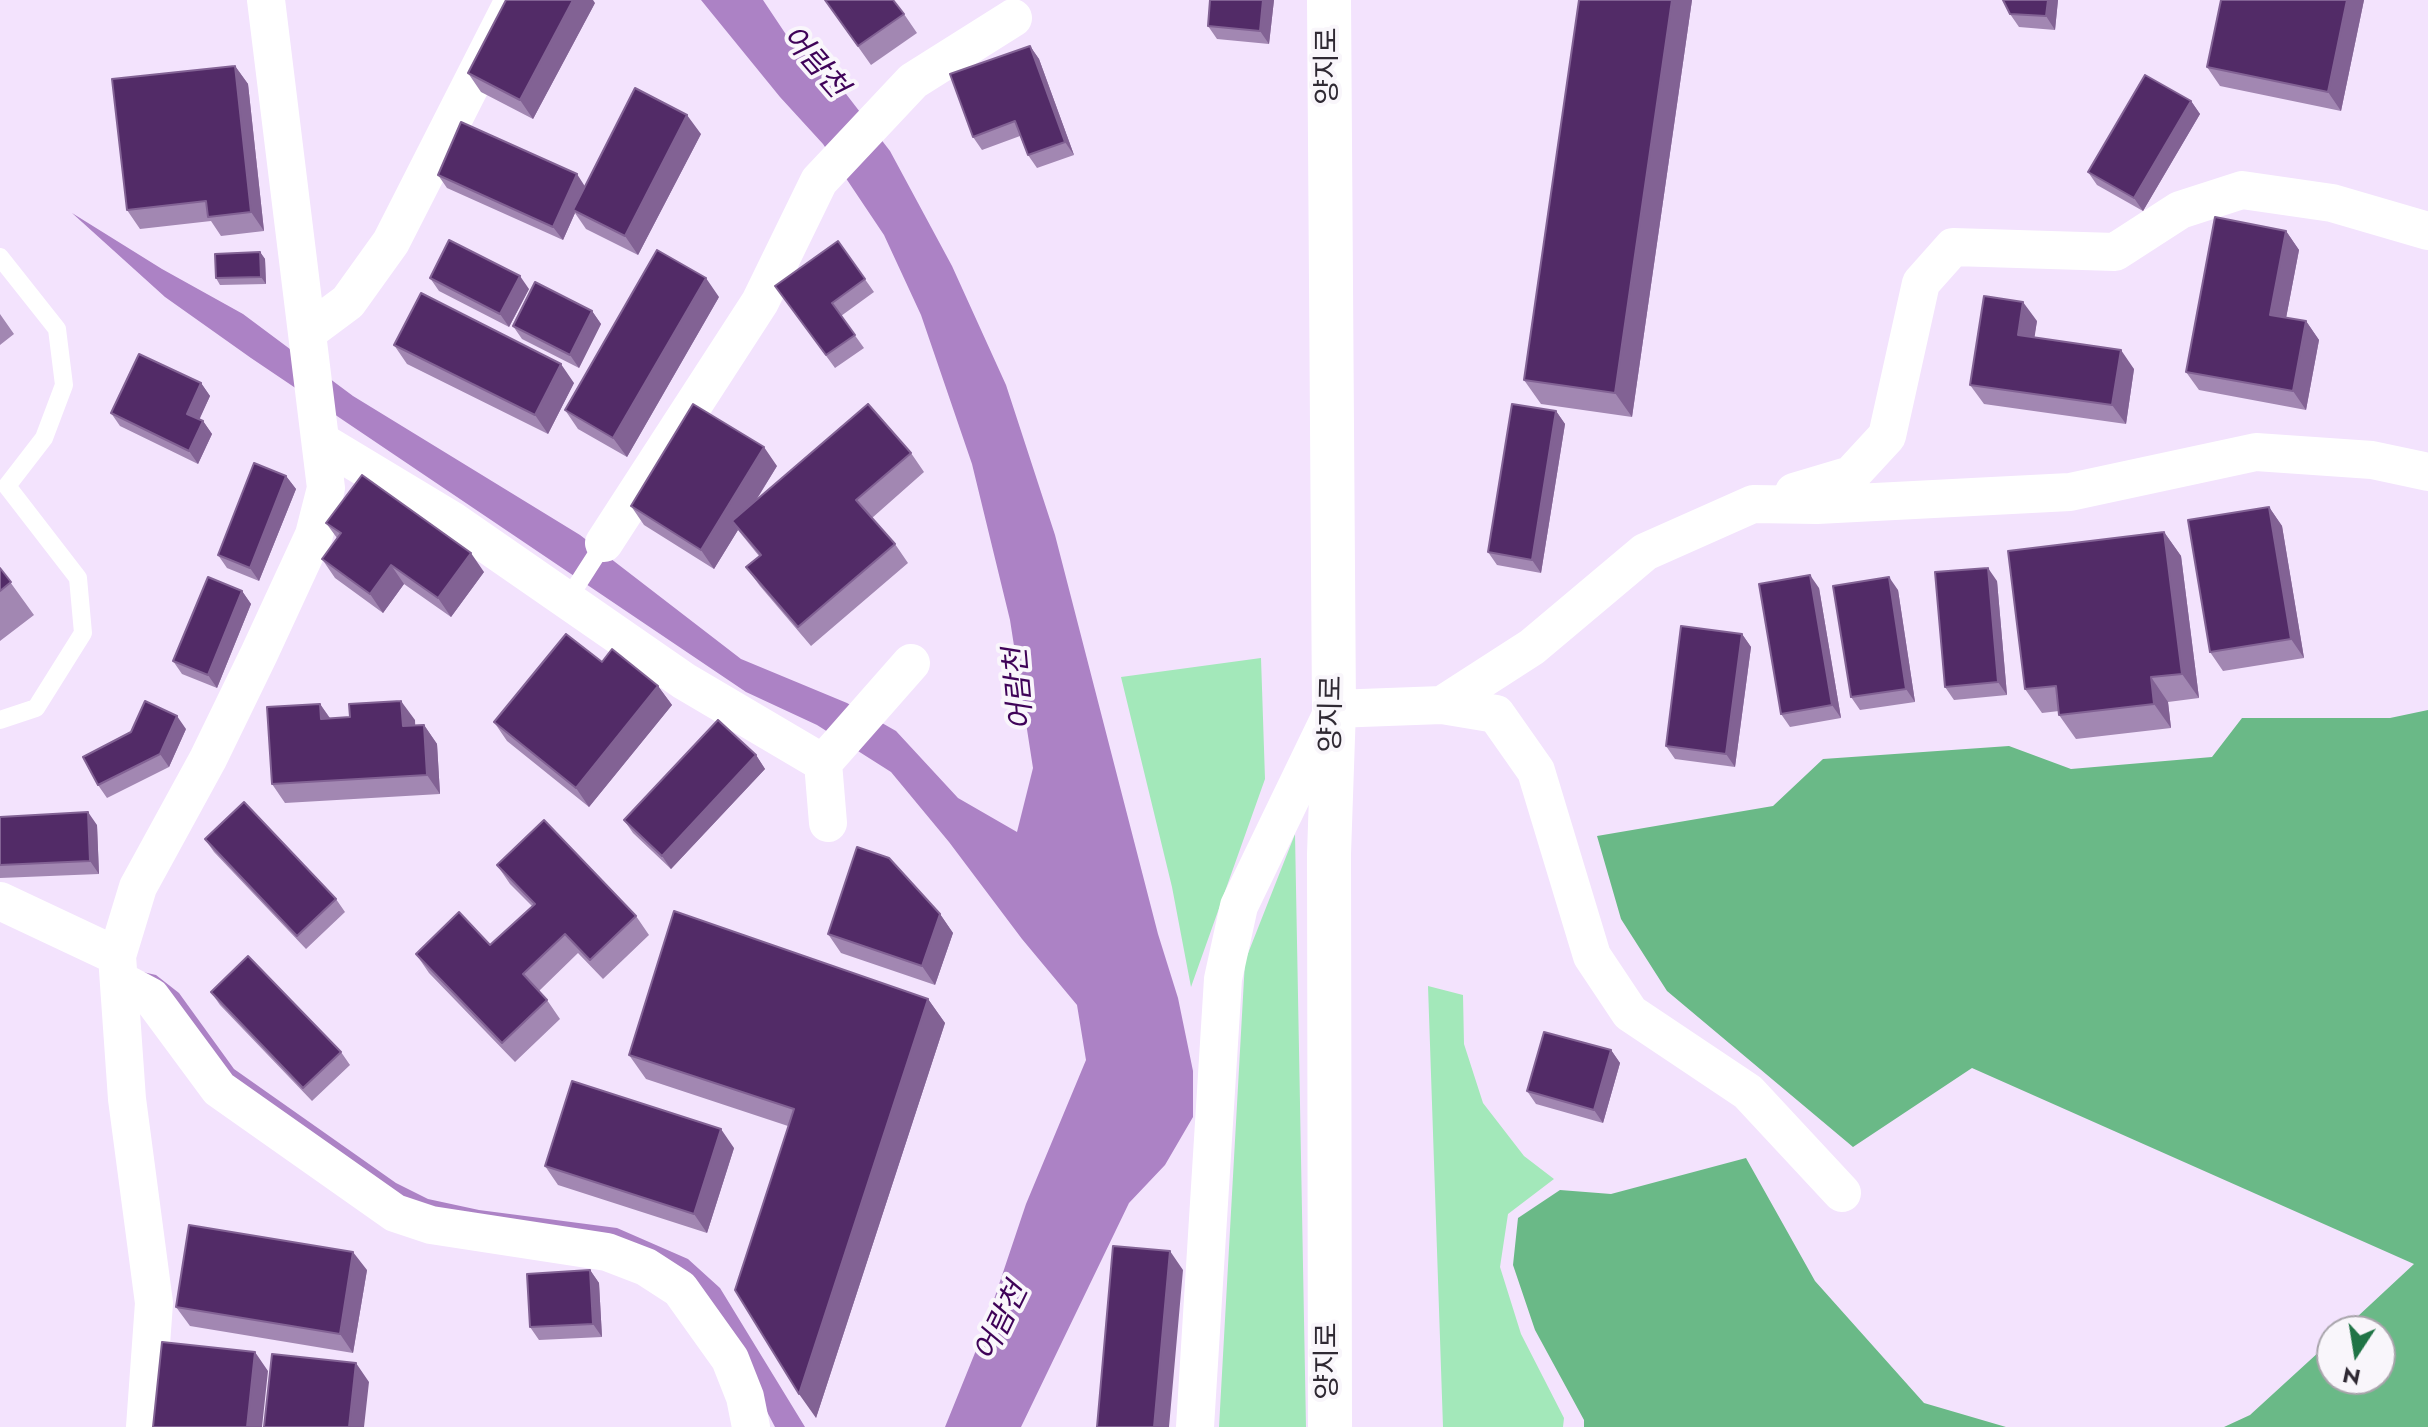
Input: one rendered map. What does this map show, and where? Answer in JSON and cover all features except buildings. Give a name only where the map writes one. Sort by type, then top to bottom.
[{"type":"street","points":[[145,1427],[154,1303],[127,1099],[118,968],[138,887],[208,759],[314,535],[326,488],[266,0]]},
{"type":"street","points":[[310,341],[348,302],[391,242],[514,0]]},
{"type":"street","name":"양지로","points":[[1329,0],[1334,709],[1329,870],[1330,1427]]},
{"type":"street","points":[[604,543],[760,302],[819,181],[913,81],[1013,18]]},
{"type":"street","points":[[1442,705],[1532,647],[1645,552],[1753,504],[1851,475],[1887,436],[1921,283],[1953,247],[2115,252],[2180,210],[2242,190],[2332,203],[2428,231]]},
{"type":"street","points":[[322,442],[453,521],[684,681],[823,763]]},
{"type":"street","points":[[1753,504],[1817,505],[2070,492],[2256,452],[2372,460],[2428,472]]},
{"type":"street","points":[[828,823],[823,763],[911,663]]},
{"type":"street","points":[[1195,1427],[1223,979],[1239,906],[1334,709],[1442,705],[1496,714],[1536,771],[1592,956],[1630,1013],[1748,1092],[1842,1193]]},
{"type":"street","points":[[0,901],[118,968],[151,997],[219,1089],[395,1213],[457,1230],[607,1252],[646,1267],[680,1289],[730,1359],[745,1397],[751,1427]]},
{"type":"lane","points":[[0,257],[57,329],[64,385],[44,438],[7,486],[78,578],[83,633],[36,708],[0,720]]},
{"type":"lane","points":[[568,599],[604,543]]},
{"type":"green space","points":[[1261,658],[1265,779],[1191,987],[1172,887],[1121,677]]},
{"type":"green space","points":[[2428,710],[2428,1427],[2224,1427],[2250,1415],[2316,1355],[2316,1395],[2396,1395],[2396,1315],[2359,1315],[2414,1264],[1972,1068],[1853,1147],[1667,991],[1621,919],[1597,836],[1773,806],[1823,759],[2009,746],[2071,769],[2212,757],[2242,718],[2390,718]]},
{"type":"green space","points":[[1295,834],[1306,1427],[1219,1427],[1245,961]]},
{"type":"green space","points":[[1428,986],[1463,995],[1464,1044],[1483,1103],[1524,1156],[1554,1179],[1508,1214],[1500,1267],[1521,1334],[1564,1418],[1563,1427],[1443,1427]]},
{"type":"green space","points":[[1746,1158],[1815,1281],[1924,1403],[2006,1427],[1584,1427],[1584,1420],[1535,1330],[1513,1265],[1518,1218],[1560,1190],[1611,1194]]},
{"type":"water","name":"어람천","points":[[701,0],[763,0],[791,42],[843,90],[890,151],[952,266],[1006,385],[1055,535],[1158,934],[1178,998],[1193,1071],[1193,1117],[1165,1165],[1129,1203],[1021,1427],[945,1427],[981,1338],[1026,1204],[1086,1060],[1077,1005],[891,772],[817,725],[746,692],[251,358],[165,297],[72,213],[162,269],[243,314],[353,396],[580,535],[741,659],[847,703],[896,731],[958,798],[1017,832],[1033,768],[1010,620],[972,464],[921,315],[884,235],[823,144],[780,97]]},
{"type":"water","points":[[134,970],[156,975],[179,993],[234,1069],[396,1183],[428,1199],[479,1210],[617,1228],[688,1259],[720,1288],[805,1427],[775,1427],[708,1299],[407,1204],[251,1107]]}]
